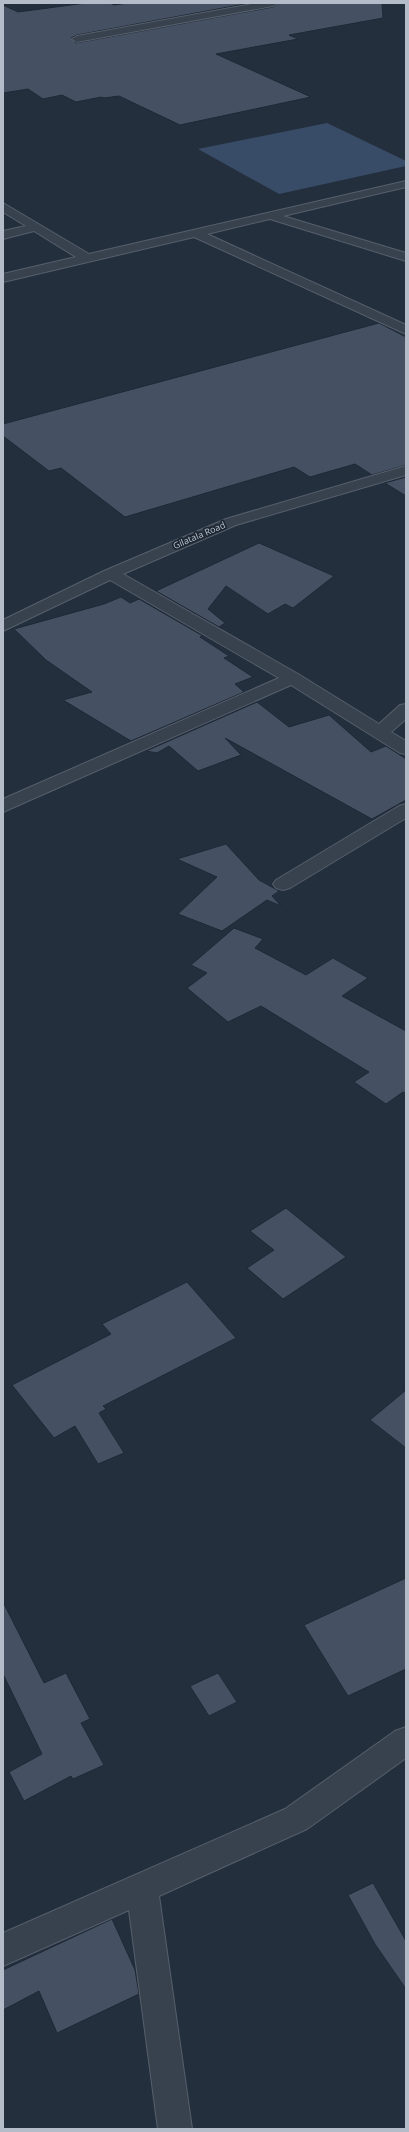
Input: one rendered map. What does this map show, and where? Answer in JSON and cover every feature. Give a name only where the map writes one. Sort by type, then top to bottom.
[{"type":"street","points":[[77,39],[273,3]]},
{"type":"street","points":[[3,278],[198,234],[406,184]]},
{"type":"street","points":[[3,207],[87,258]]},
{"type":"street","points":[[272,216],[406,257]]},
{"type":"street","points":[[3,235],[36,227]]},
{"type":"street","points":[[198,234],[403,326]]},
{"type":"street","name":"Gilatala Road","points":[[3,626],[110,574],[230,522],[406,470]]},
{"type":"street","points":[[110,574],[292,678],[406,749]]},
{"type":"street","points":[[3,806],[292,678]]},
{"type":"street","points":[[380,733],[406,709]]},
{"type":"street","points":[[283,884],[406,810]]},
{"type":"street","points":[[3,1950],[296,1819],[406,1741]]},
{"type":"street","points":[[142,1888],[175,2129]]},
{"type":"water","points":[[327,123],[406,161],[406,166],[279,194],[198,149]]},
{"type":"building","points":[[86,3],[110,3],[114,5],[128,3],[250,3],[77,35],[71,38],[76,43],[273,7],[279,3],[382,3],[383,18],[289,35],[298,39],[216,54],[311,97],[180,125],[119,96],[101,97],[76,102],[62,95],[43,99],[28,89],[3,93],[3,5],[18,12]]},
{"type":"building","points":[[379,323],[406,337],[406,465],[372,475],[355,464],[310,477],[294,467],[125,517],[61,468],[49,471],[3,436],[3,424]]},
{"type":"building","points":[[406,477],[406,496],[385,483]]},
{"type":"building","points":[[259,543],[334,576],[293,608],[285,604],[268,614],[226,586],[208,609],[225,623],[219,627],[156,591]]},
{"type":"building","points":[[121,597],[130,603],[139,599],[203,636],[200,637],[229,656],[224,658],[253,677],[235,684],[244,692],[131,741],[63,700],[92,692],[46,660],[14,629],[104,604]]},
{"type":"building","points":[[257,702],[289,727],[329,715],[371,752],[386,746],[400,755],[406,759],[406,800],[372,819],[225,738],[241,755],[198,771],[169,746],[157,753],[146,751]]},
{"type":"building","points":[[226,844],[259,880],[279,891],[272,896],[281,906],[267,900],[222,931],[178,914],[217,877],[177,859]]},
{"type":"building","points":[[234,928],[263,939],[255,948],[306,975],[333,958],[368,978],[342,996],[406,1031],[406,1094],[403,1092],[386,1104],[354,1082],[369,1072],[261,1006],[228,1022],[187,988],[207,973],[191,965]]},
{"type":"building","points":[[286,1208],[346,1257],[283,1299],[247,1268],[274,1250],[250,1231]]},
{"type":"building","points":[[187,1282],[236,1338],[103,1406],[106,1409],[99,1413],[124,1453],[98,1464],[75,1426],[54,1438],[12,1385],[111,1334],[102,1324]]},
{"type":"building","points":[[406,1390],[406,1448],[370,1420]]},
{"type":"building","points":[[406,1578],[406,1669],[348,1696],[304,1625]]},
{"type":"building","points":[[3,1602],[44,1683],[66,1673],[90,1719],[81,1723],[104,1765],[73,1779],[71,1776],[24,1801],[9,1772],[42,1754],[3,1674]]},
{"type":"building","points":[[218,1673],[237,1702],[209,1716],[190,1686]]},
{"type":"building","points":[[373,1883],[406,1941],[406,1989],[375,1944],[348,1895]]},
{"type":"building","points":[[112,1919],[135,1970],[139,1994],[57,2033],[39,1991],[3,2010],[3,1970]]}]
